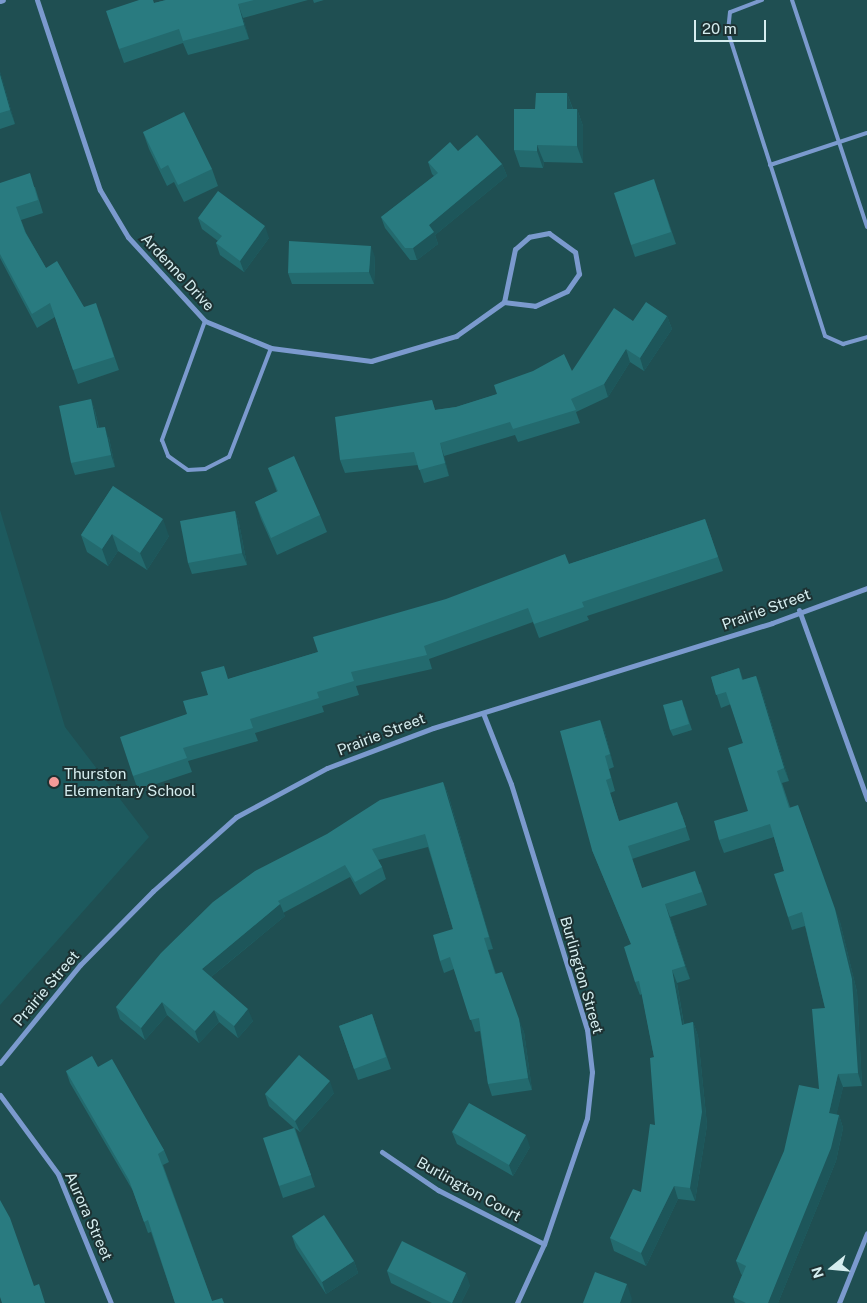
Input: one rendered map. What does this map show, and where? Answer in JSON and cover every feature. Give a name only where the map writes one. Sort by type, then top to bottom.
[{"type":"street","name":"Ardenne Drive","points":[[38,0],[100,190],[128,237],[205,321],[271,348],[371,361],[456,336],[504,302]]},
{"type":"street","points":[[549,233],[575,252],[579,274],[567,291],[535,306],[504,302],[516,248],[529,237],[549,233]]},
{"type":"street","name":"Prairie Street","points":[[0,1062],[80,965],[153,890],[236,817],[327,768],[483,713],[772,623],[798,610],[867,588]]},
{"type":"street","points":[[798,610],[867,799]]},
{"type":"street","name":"Burlington Street","points":[[483,713],[511,784],[587,1029],[592,1072],[586,1118],[544,1244],[517,1303]]},
{"type":"street","name":"Aurora Street","points":[[0,1095],[58,1174],[111,1303]]},
{"type":"street","name":"Burlington Court","points":[[382,1152],[438,1190],[544,1244]]},
{"type":"street","points":[[839,1303],[867,1233]]},
{"type":"lane","points":[[762,0],[730,12],[728,32],[825,336],[843,344],[867,337]]},
{"type":"lane","points":[[792,0],[867,227]]},
{"type":"lane","points":[[770,165],[867,133]]},
{"type":"lane","points":[[205,321],[162,440],[168,456],[188,470],[205,469],[229,457],[271,348]]},
{"type":"shaded area","name":"Thurston Elementary School","points":[[0,510],[65,727],[149,837],[0,1005]]},
{"type":"building","points":[[139,0],[153,0],[154,3],[166,0],[254,0],[238,4],[244,25],[183,41],[179,29],[119,49],[106,11]]},
{"type":"building","points":[[0,75],[10,110],[0,113]]},
{"type":"building","points":[[536,93],[567,93],[567,109],[577,109],[577,146],[537,145],[537,151],[514,150],[514,109],[535,109]]},
{"type":"building","points":[[184,112],[212,169],[178,185],[168,165],[161,169],[143,132]]},
{"type":"building","points":[[477,135],[502,164],[429,225],[434,232],[413,248],[405,248],[381,217],[438,173],[428,162],[450,142],[458,151]]},
{"type":"building","points":[[30,173],[38,200],[16,207],[25,232],[46,268],[57,261],[84,307],[96,303],[114,357],[73,370],[50,303],[32,314],[0,254],[0,183]]},
{"type":"building","points":[[654,179],[671,232],[631,245],[614,193]]},
{"type":"building","points":[[218,191],[265,226],[240,261],[216,243],[222,236],[198,218]]},
{"type":"building","points":[[289,241],[371,246],[369,272],[288,273]]},
{"type":"building","points":[[646,302],[667,316],[640,358],[626,349],[604,384],[571,399],[576,410],[513,429],[510,422],[440,443],[445,463],[419,470],[414,452],[340,460],[335,417],[432,400],[435,410],[456,407],[497,394],[494,385],[533,371],[564,354],[572,371],[614,308],[633,321]]},
{"type":"building","points":[[91,399],[97,428],[105,427],[111,455],[71,463],[59,406]]},
{"type":"building","points":[[294,456],[320,515],[271,538],[255,502],[278,491],[268,468]]},
{"type":"building","points":[[113,486],[163,519],[140,553],[112,534],[102,549],[81,535]]},
{"type":"building","points":[[235,511],[242,553],[188,563],[180,521]]},
{"type":"building","points":[[705,519],[718,557],[582,602],[584,607],[534,624],[528,608],[424,646],[427,655],[351,672],[354,681],[317,692],[319,698],[250,719],[253,728],[183,748],[187,758],[133,776],[120,737],[187,714],[183,701],[208,695],[201,672],[224,666],[228,679],[318,652],[313,637],[446,599],[565,554],[569,564]]},
{"type":"building","points":[[739,668],[742,680],[756,676],[784,768],[777,771],[789,808],[798,805],[835,909],[852,979],[858,1073],[838,1074],[829,1113],[839,1115],[831,1148],[768,1303],[746,1303],[733,1297],[746,1266],[736,1261],[784,1151],[799,1085],[819,1089],[812,1009],[825,1008],[802,912],[788,917],[774,874],[784,871],[770,824],[719,840],[714,821],[748,811],[728,748],[743,743],[726,692],[716,695],[711,677]]},
{"type":"building","points":[[682,700],[689,724],[670,730],[663,705]]},
{"type":"building","points":[[600,720],[610,754],[605,756],[611,778],[606,780],[619,821],[677,802],[686,827],[628,846],[642,888],[695,871],[702,892],[665,904],[685,966],[672,970],[682,1025],[693,1022],[702,1112],[690,1188],[674,1186],[641,1253],[610,1238],[633,1189],[641,1192],[650,1124],[655,1125],[650,1058],[654,1057],[639,981],[635,982],[624,947],[631,944],[592,850],[560,731]]},
{"type":"building","points":[[443,782],[489,937],[484,938],[495,974],[502,972],[519,1019],[528,1078],[488,1084],[479,1018],[470,1020],[450,957],[440,961],[433,935],[453,929],[425,834],[372,849],[382,867],[355,882],[345,865],[278,901],[280,904],[202,969],[248,1009],[234,1026],[214,1010],[195,1031],[162,1002],[141,1028],[116,1007],[161,953],[213,902],[255,871],[327,834],[380,800]]},
{"type":"building","points":[[372,1014],[386,1057],[354,1069],[339,1026]]},
{"type":"building","points":[[299,1055],[330,1081],[295,1121],[265,1094]]},
{"type":"building","points":[[92,1056],[98,1067],[112,1059],[164,1150],[158,1154],[212,1301],[222,1298],[224,1303],[175,1303],[148,1220],[144,1222],[129,1180],[66,1071]]},
{"type":"building","points":[[469,1103],[526,1135],[509,1165],[452,1132]]},
{"type":"building","points":[[294,1128],[311,1175],[279,1186],[263,1138]]},
{"type":"building","points":[[0,1200],[10,1218],[34,1286],[39,1284],[45,1303],[2,1303],[0,1297]]},
{"type":"building","points":[[324,1215],[354,1261],[322,1282],[292,1236]]},
{"type":"building","points":[[402,1241],[466,1273],[452,1303],[387,1271]]},
{"type":"building","points":[[595,1272],[627,1284],[620,1303],[583,1303]]},
{"type":"place","name":"Thurston Elementary School","points":[[54,782]]}]
